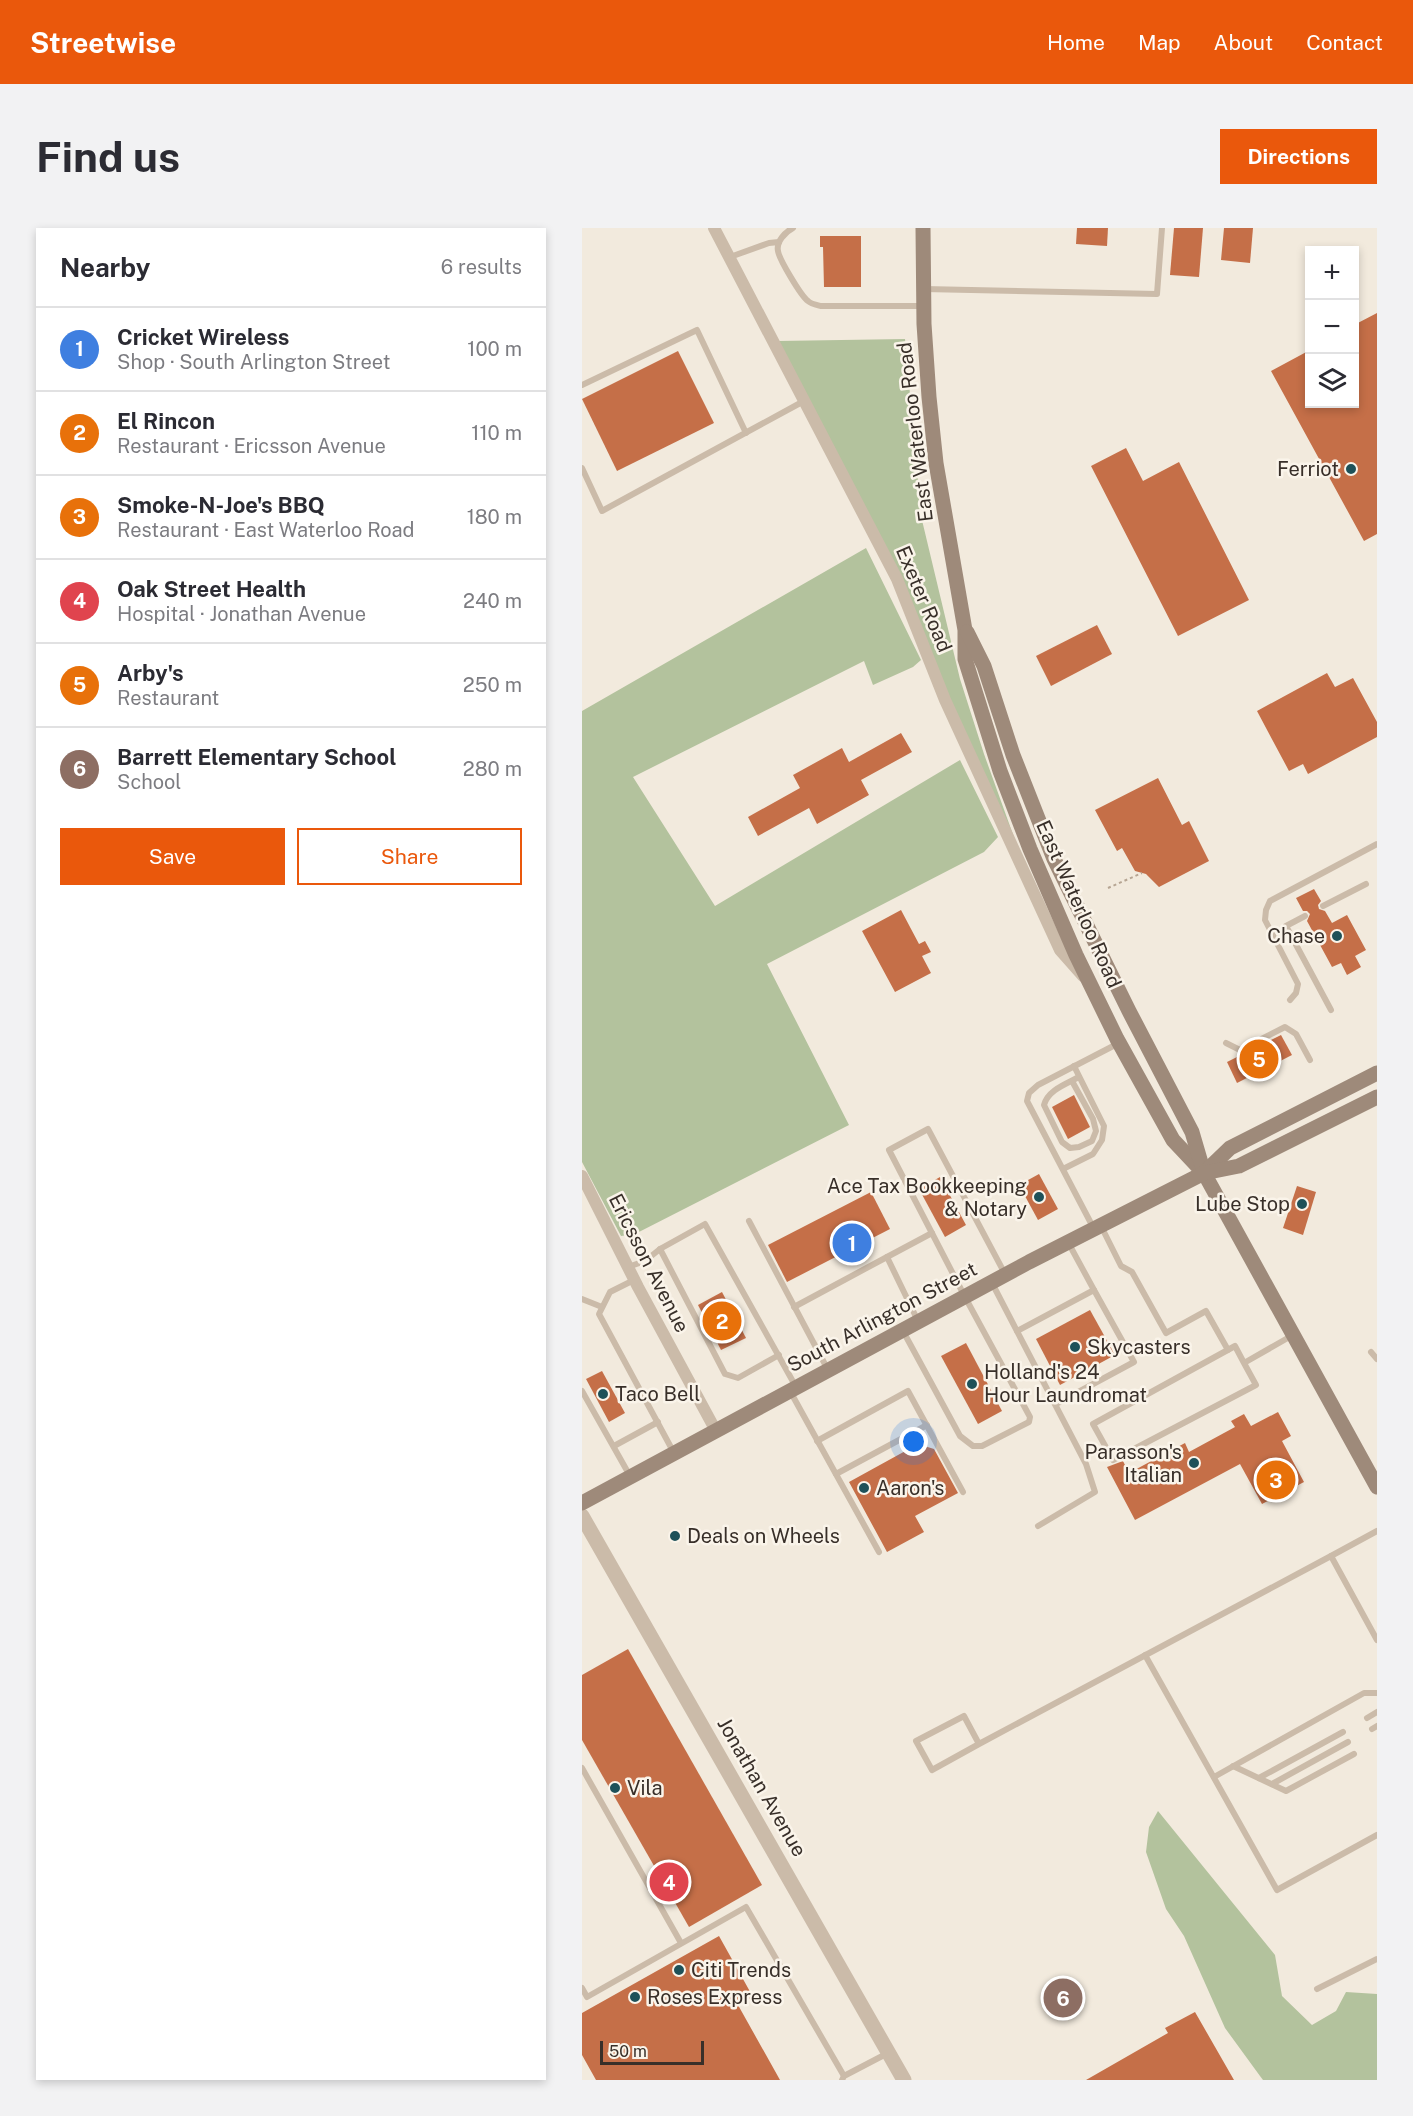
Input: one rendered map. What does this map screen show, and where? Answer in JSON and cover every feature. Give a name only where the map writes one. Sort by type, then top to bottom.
[{"type":"main road","name":"East Waterloo Road","points":[[923,228],[923,289],[929,397],[936,464],[965,630],[965,658],[1000,771],[1030,849],[1091,986],[1173,1140],[1204,1173]]},
{"type":"main road","name":"East Waterloo Road","points":[[965,630],[984,666],[1013,755],[1054,859],[1192,1132],[1204,1173],[1377,1487]]},
{"type":"main road","name":"South Arlington Street","points":[[1204,1173],[1230,1148],[1377,1073]]},
{"type":"main road","name":"South Arlington Street","points":[[582,1503],[991,1282],[1204,1173],[1239,1166],[1377,1097]]},
{"type":"street","name":"Exeter Road","points":[[716,229],[897,579],[945,700],[1060,950],[1091,986]]},
{"type":"street","name":"Ericsson Avenue","points":[[582,1176],[716,1431]]},
{"type":"street","name":"Jonathan Avenue","points":[[582,1516],[904,2080]]},
{"type":"lane","points":[[793,228],[786,232],[779,242],[778,252],[798,290],[808,302],[821,306],[924,306]]},
{"type":"lane","points":[[923,289],[1157,294],[1162,228]]},
{"type":"lane","points":[[729,257],[769,243],[779,242]]},
{"type":"lane","points":[[582,385],[697,330],[746,433]]},
{"type":"lane","points":[[582,468],[602,511],[804,401]]},
{"type":"lane","points":[[1290,1000],[1296,993],[1298,984],[1265,921],[1270,901],[1377,844]]},
{"type":"lane","points":[[1323,906],[1366,884]]},
{"type":"lane","points":[[1305,916],[1286,926],[1331,1010]]},
{"type":"lane","points":[[1226,1043],[1240,1050],[1285,1027],[1296,1034],[1310,1060]]},
{"type":"lane","points":[[1119,1042],[1038,1085],[1029,1093],[1027,1101],[1097,1228],[1121,1266],[1132,1272],[1166,1333],[1206,1311],[1228,1350]]},
{"type":"lane","points":[[1063,1169],[1093,1154],[1102,1140],[1104,1126],[1074,1066]]},
{"type":"lane","points":[[1072,1081],[1093,1119],[1096,1131],[1092,1141],[1070,1148],[1062,1142],[1044,1105],[1046,1099],[1055,1090],[1079,1077]]},
{"type":"lane","points":[[903,1330],[960,1436],[973,1446],[982,1446],[1029,1422],[1030,1417],[889,1150],[928,1129],[1006,1275]]},
{"type":"lane","points":[[749,1221],[828,1370]]},
{"type":"lane","points":[[628,1267],[645,1262],[660,1249],[705,1224],[779,1355],[817,1441],[879,1552]]},
{"type":"lane","points":[[795,1307],[932,1233]]},
{"type":"lane","points":[[1056,1404],[1134,1362],[1068,1243]]},
{"type":"lane","points":[[660,1249],[725,1374],[738,1378],[779,1355]]},
{"type":"lane","points":[[887,1257],[919,1322]]},
{"type":"lane","points":[[635,1280],[610,1292],[599,1314],[674,1453]]},
{"type":"lane","points":[[991,1282],[1086,1464],[1095,1492],[1038,1526]]},
{"type":"lane","points":[[1017,1331],[1094,1290]]},
{"type":"lane","points":[[582,1299],[602,1307]]},
{"type":"lane","points":[[1245,1363],[1293,1335]]},
{"type":"lane","points":[[1235,1346],[1245,1363],[1256,1385],[1113,1460],[1093,1424],[1235,1346]]},
{"type":"lane","points":[[1371,1352],[1377,1359]]},
{"type":"lane","points":[[582,1391],[630,1477]]},
{"type":"lane","points":[[817,1441],[908,1391],[963,1492]]},
{"type":"lane","points":[[614,1446],[658,1422]]},
{"type":"lane","points":[[836,1474],[927,1425]]},
{"type":"lane","points":[[979,1744],[964,1716],[916,1741],[932,1770],[1377,1531]]},
{"type":"lane","points":[[1332,1556],[1377,1640]]},
{"type":"lane","points":[[1145,1655],[1277,1890],[1377,1835]]},
{"type":"lane","points":[[1214,1777],[1364,1693],[1377,1693]]},
{"type":"lane","points":[[1367,1718],[1377,1712]]},
{"type":"lane","points":[[1259,1778],[1343,1732]]},
{"type":"lane","points":[[1272,1784],[1348,1742]]},
{"type":"lane","points":[[1233,1766],[1286,1791],[1354,1754]]},
{"type":"lane","points":[[582,1768],[681,1943]]},
{"type":"lane","points":[[582,1988],[585,1998],[746,1907],[843,2078],[888,2052]]},
{"type":"lane","points":[[1317,1989],[1377,1959]]},
{"type":"path","points":[[1108,888],[1142,873]]},
{"type":"green space","points":[[905,339],[921,516],[960,679],[1015,840],[778,341]]},
{"type":"green space","points":[[866,548],[921,660],[913,667],[873,685],[864,661],[633,777],[715,906],[960,760],[998,837],[984,852],[767,964],[849,1125],[635,1234],[621,1236],[582,1162],[582,711]]},
{"type":"green space","points":[[1158,1811],[1275,1955],[1282,1996],[1312,2025],[1336,2011],[1346,1992],[1377,1994],[1377,2080],[1263,2080],[1225,2028],[1184,1936],[1166,1909],[1146,1852],[1149,1827]]},
{"type":"building","points":[[1077,228],[1108,228],[1107,246],[1076,244]]},
{"type":"building","points":[[1174,228],[1203,228],[1199,277],[1170,275]]},
{"type":"building","points":[[1224,228],[1253,228],[1250,263],[1221,260]]},
{"type":"building","points":[[820,236],[861,236],[861,287],[824,287],[823,247],[820,247]]},
{"type":"building","name":"Ferriot","points":[[1377,313],[1377,534],[1364,541],[1271,371],[1305,353],[1305,408],[1359,408],[1359,322]]},
{"type":"building","points":[[678,351],[714,423],[617,471],[582,399]]},
{"type":"building","points":[[1126,448],[1143,481],[1179,462],[1249,600],[1178,636],[1091,466]]},
{"type":"building","points":[[1097,625],[1112,654],[1051,686],[1036,656]]},
{"type":"building","points":[[1327,673],[1335,687],[1353,678],[1377,722],[1377,737],[1308,774],[1303,764],[1289,771],[1257,711]]},
{"type":"building","points":[[901,733],[912,752],[861,780],[869,795],[817,824],[809,808],[758,836],[748,817],[800,788],[793,775],[842,748],[849,762]]},
{"type":"building","points":[[1158,778],[1182,825],[1189,821],[1209,861],[1159,887],[1146,874],[1135,871],[1122,848],[1117,851],[1095,810]]},
{"type":"building","name":"Chase","points":[[1314,889],[1321,901],[1318,905],[1319,909],[1325,911],[1332,923],[1347,915],[1366,950],[1355,956],[1361,967],[1347,975],[1341,963],[1332,967],[1307,921],[1310,914],[1303,911],[1296,898]]},
{"type":"building","points":[[901,910],[919,944],[925,941],[931,952],[922,956],[931,973],[895,992],[862,931]]},
{"type":"building","points":[[1281,1035],[1292,1055],[1237,1083],[1227,1062]]},
{"type":"building","points":[[1074,1095],[1090,1127],[1068,1139],[1052,1107]]},
{"type":"building","name":"Ace Tax Bookkeeping & Notary","points":[[1039,1174],[1058,1209],[1038,1220],[1019,1185]]},
{"type":"building","points":[[940,1177],[966,1225],[945,1237],[919,1189]]},
{"type":"building","name":"Lube Stop","points":[[1297,1186],[1316,1192],[1303,1235],[1283,1228]]},
{"type":"building","points":[[871,1192],[890,1229],[787,1282],[768,1245]]},
{"type":"building","points":[[722,1292],[746,1338],[721,1350],[698,1305]]},
{"type":"building","name":"Skycasters","points":[[1090,1310],[1115,1355],[1060,1385],[1036,1339]]},
{"type":"building","name":"Holland's 24 Hour Laundromat","points":[[966,1343],[1002,1411],[978,1424],[941,1356]]},
{"type":"building","points":[[602,1371],[625,1413],[609,1422],[586,1379]]},
{"type":"building","name":"Parasson's Italian","points":[[1278,1412],[1291,1436],[1282,1441],[1304,1482],[1262,1504],[1240,1464],[1135,1520],[1107,1467],[1123,1461],[1129,1473],[1185,1443],[1189,1452],[1235,1427],[1231,1421],[1244,1414],[1251,1426]]},
{"type":"building","points":[[918,1444],[934,1449],[958,1493],[915,1516],[924,1532],[887,1552],[849,1482]]},
{"type":"building","points":[[628,1649],[762,1885],[689,1927],[582,1740],[582,1675]]},
{"type":"building","points":[[719,1936],[753,1997],[738,2005],[780,2080],[596,2080],[582,2055],[582,2013]]},
{"type":"building","points":[[1195,2012],[1234,2080],[1086,2080],[1168,2033],[1165,2028]]},
{"type":"place","name":"Ferriot","points":[[1351,469]]},
{"type":"place","name":"Chase","points":[[1337,936]]},
{"type":"place","name":"Arby's","points":[[1259,1059]]},
{"type":"place","name":"Ace Tax Bookkeeping & Notary","points":[[1039,1197]]},
{"type":"place","name":"Lube Stop","points":[[1302,1204]]},
{"type":"place","name":"Cricket Wireless","points":[[852,1243]]},
{"type":"place","name":"El Rincon","points":[[722,1321]]},
{"type":"place","name":"Skycasters","points":[[1075,1347]]},
{"type":"place","name":"Holland's 24 Hour Laundromat","points":[[972,1384]]},
{"type":"place","name":"Taco Bell","points":[[603,1394]]},
{"type":"place","name":"Parasson's Italian","points":[[1194,1463]]},
{"type":"place","name":"Smoke-N-Joe's BBQ","points":[[1276,1480]]},
{"type":"place","name":"Aaron's","points":[[864,1488]]},
{"type":"place","name":"Deals on Wheels","points":[[675,1536]]},
{"type":"place","name":"Vila","points":[[615,1788]]},
{"type":"place","name":"Oak Street Health","points":[[669,1882]]},
{"type":"place","name":"Citi Trends","points":[[679,1970]]},
{"type":"place","name":"Roses Express","points":[[635,1997]]},
{"type":"place","name":"Barrett Elementary School","points":[[1063,1998]]}]
